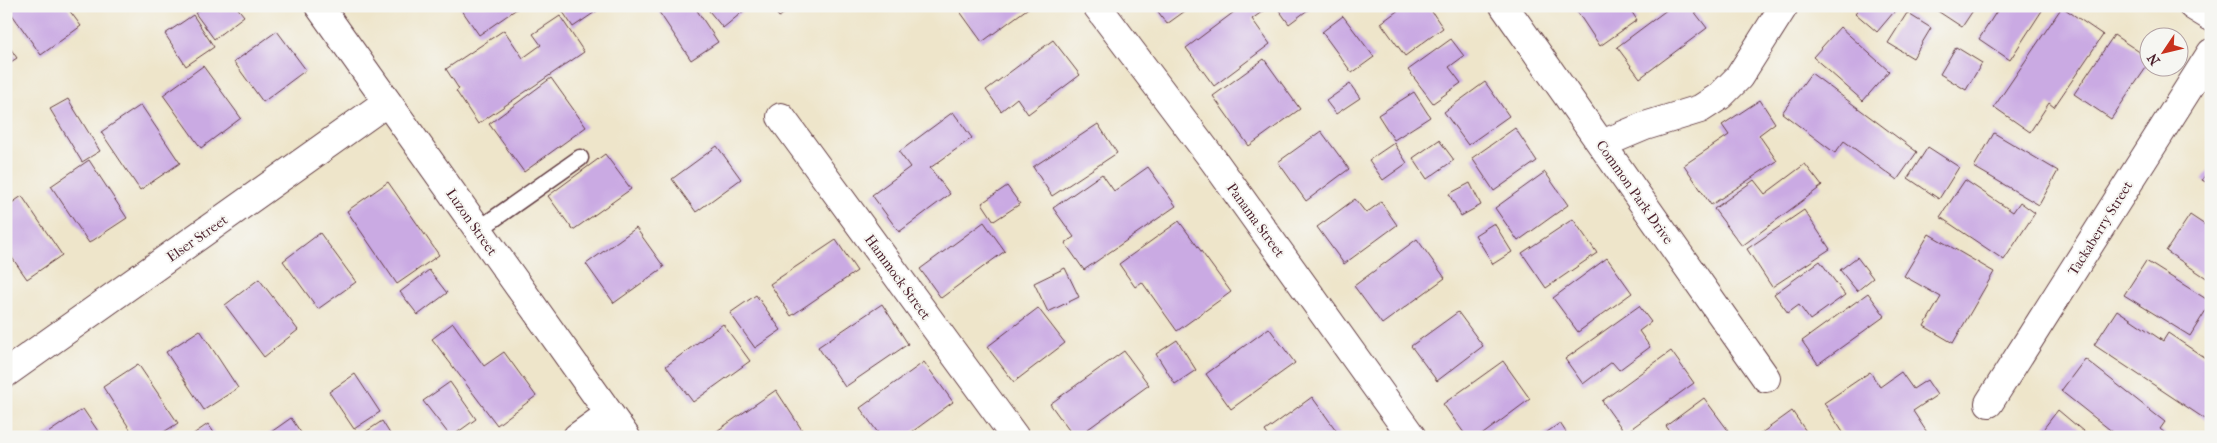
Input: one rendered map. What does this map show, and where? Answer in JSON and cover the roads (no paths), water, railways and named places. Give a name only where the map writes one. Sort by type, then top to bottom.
[{"type":"street","name":"Panama Street","points":[[1097,6],[1214,161],[1412,437]]},
{"type":"street","name":"Common Park Drive","points":[[1504,6],[1766,378]]},
{"type":"street","points":[[1602,144],[1645,126],[1700,109],[1720,96],[1739,77],[1784,6]]},
{"type":"street","points":[[2193,6],[2211,18]]},
{"type":"street","name":"Luzon Street","points":[[328,10],[388,102],[626,437]]},
{"type":"street","name":"Tackaberry Street","points":[[1989,403],[2211,53]]},
{"type":"street","name":"Elser Street","points":[[6,373],[388,102]]},
{"type":"street","name":"Hammock Street","points":[[782,117],[1015,437]]},
{"type":"street","points":[[577,437],[609,414]]},
{"type":"lane","points":[[478,230],[580,158]]}]
